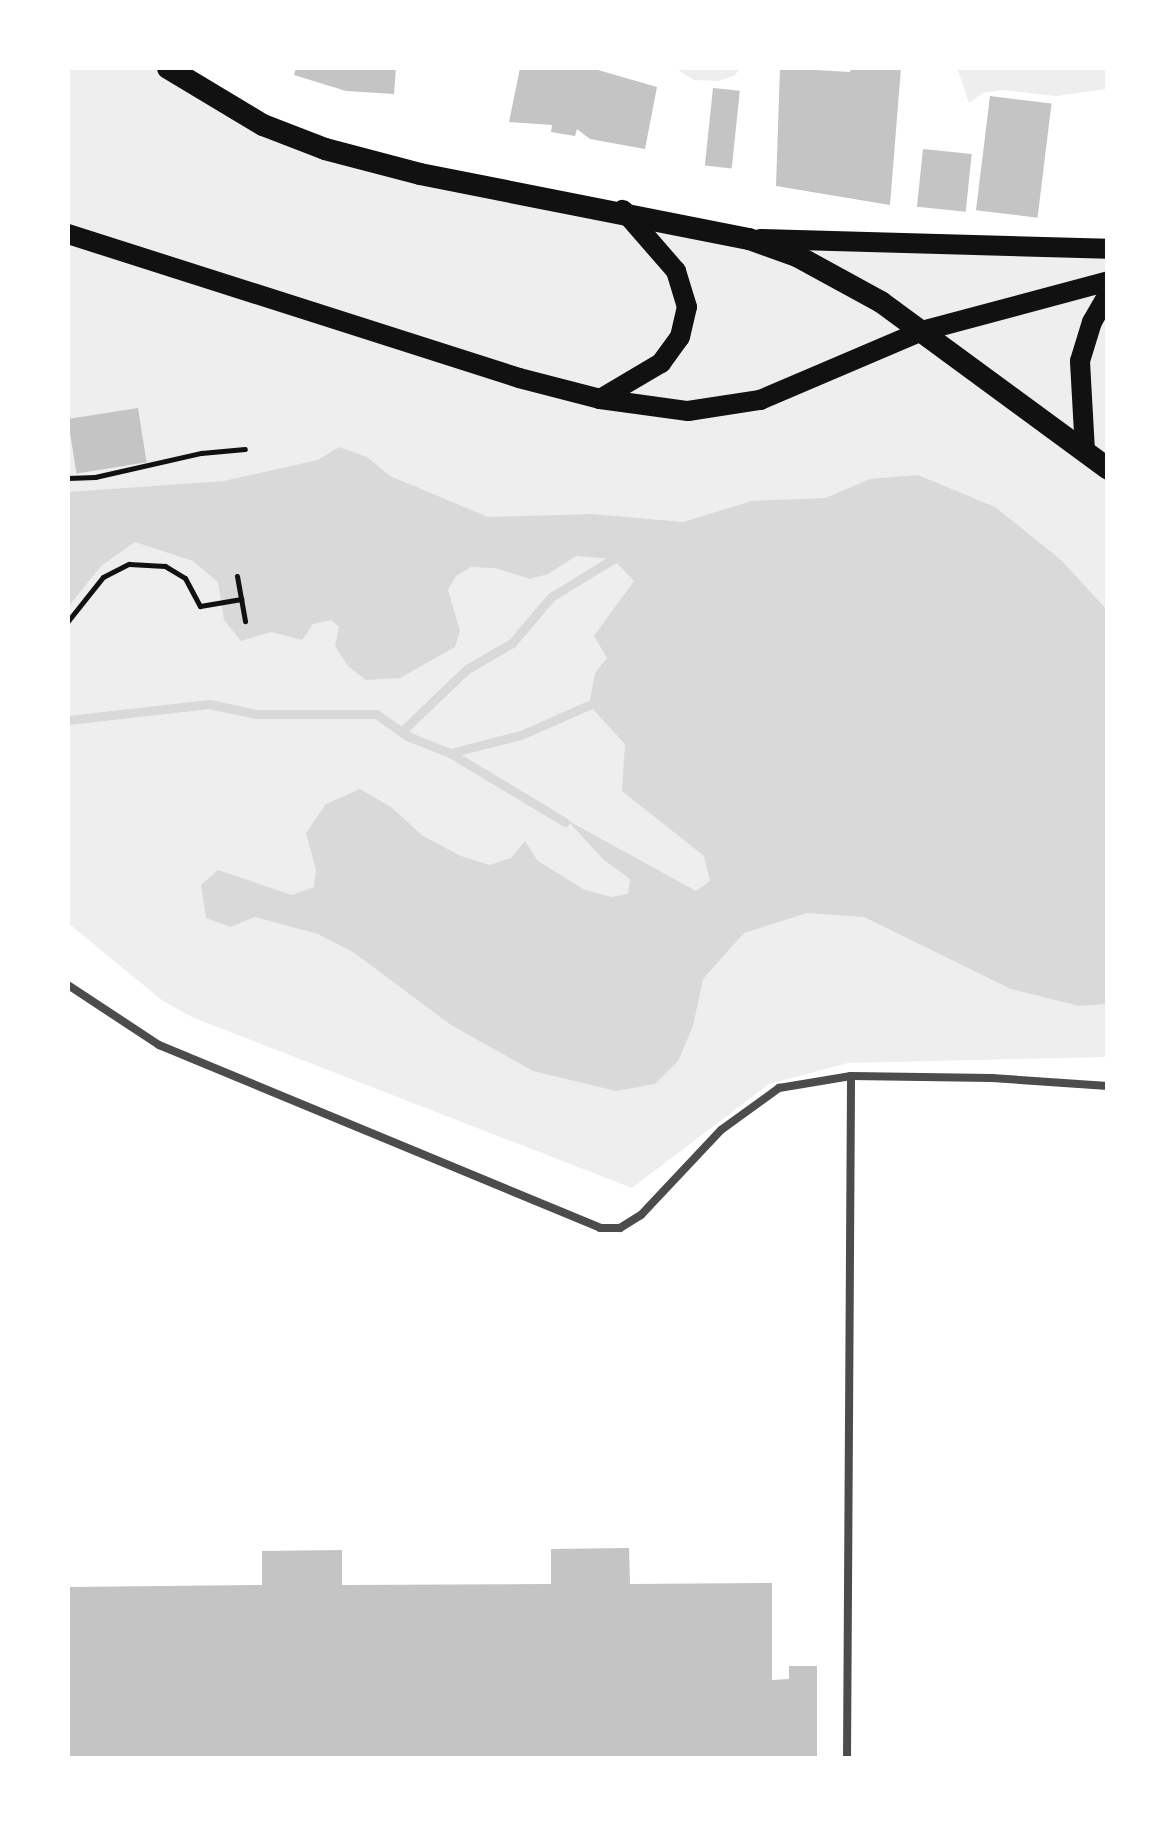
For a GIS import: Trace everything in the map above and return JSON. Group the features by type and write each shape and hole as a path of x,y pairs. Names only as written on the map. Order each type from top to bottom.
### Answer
{"main road":[{"path":"168,68 263,125 325,150 420,174 623,210 748,238 844,278 1108,469"},
{"path":"600,399 660,362 680,337 687,307 676,271 623,210"},
{"path":"68,234 519,378 600,399 657,408 719,408 760,400 922,332 1108,281"},
{"path":"748,238 1108,250"},
{"path":"1085,451 1080,361 1108,294"}],"lane":[{"path":"68,985 160,1045 600,1228 620,1228 641,1215 721,1130 779,1088 850,1076 992,1078 1108,1086"},
{"path":"847,1758 850,1076"}],"path":[{"path":"68,478 95,477 201,452 245,449"},
{"path":"68,620 103,577 129,564 165,566 185,578 200,606 241,599"},
{"path":"237,576 245,621"}],"shaded area":[{"path":"68,68 168,68 325,149 749,239 1107,249 1107,1057 848,1063 769,1084 632,1188 194,1018 163,1001 68,923"},
{"path":"675,68 741,68 734,76 718,81 694,80"},
{"path":"957,68 1107,68 1107,89 1056,96 1002,90 983,93 969,103"},
{"path":"339,447 367,457 390,476 488,517 592,514 683,522 752,501 826,498 870,479 918,475 995,507 1061,560 1107,610 1107,1004 1079,1006 1011,989 864,917 807,913 744,933 703,979 693,1026 678,1061 655,1084 616,1091 533,1071 451,1025 353,952 318,934 255,917 230,927 206,918 201,885 218,870 292,895 314,887 316,870 306,833 326,804 360,789 391,807 423,836 461,856 490,865 511,858 525,841 538,861 583,889 611,897 628,894 630,879 604,860 567,820 696,891 710,881 704,856 622,791 625,744 589,705 595,673 607,658 594,636 634,581 613,559 576,556 548,574 530,579 495,568 471,567 456,576 448,590 460,631 455,647 400,678 366,680 348,666 335,646 339,627 331,620 313,624 302,640 271,632 241,641 224,620 218,582 193,561 135,542 101,566 68,607 68,492 224,481 318,460"}],"building":[{"path":"296,68 396,68 394,94 346,91 294,75"},
{"path":"520,68 591,68 657,87 645,149 590,139 577,129 575,136 551,132 552,125 509,122"},
{"path":"780,68 850,72 851,68 901,68 890,205 776,186"},
{"path":"713,88 740,91 732,168 705,166"},
{"path":"990,96 1052,104 1038,218 976,210"},
{"path":"923,149 972,154 966,212 917,207"},
{"path":"138,408 147,462 76,473 68,419"},
{"path":"629,1548 630,1584 772,1583 772,1680 789,1679 789,1666 817,1666 817,1758 68,1758 68,1587 262,1585 262,1551 342,1550 342,1585 551,1584 551,1549"}],"waterway":[{"path":"401,732 467,669 512,643 551,597 613,559"},
{"path":"68,720 209,704 256,714 376,714 407,736 450,753 521,735 589,705"},
{"path":"450,753 565,822"}]}
